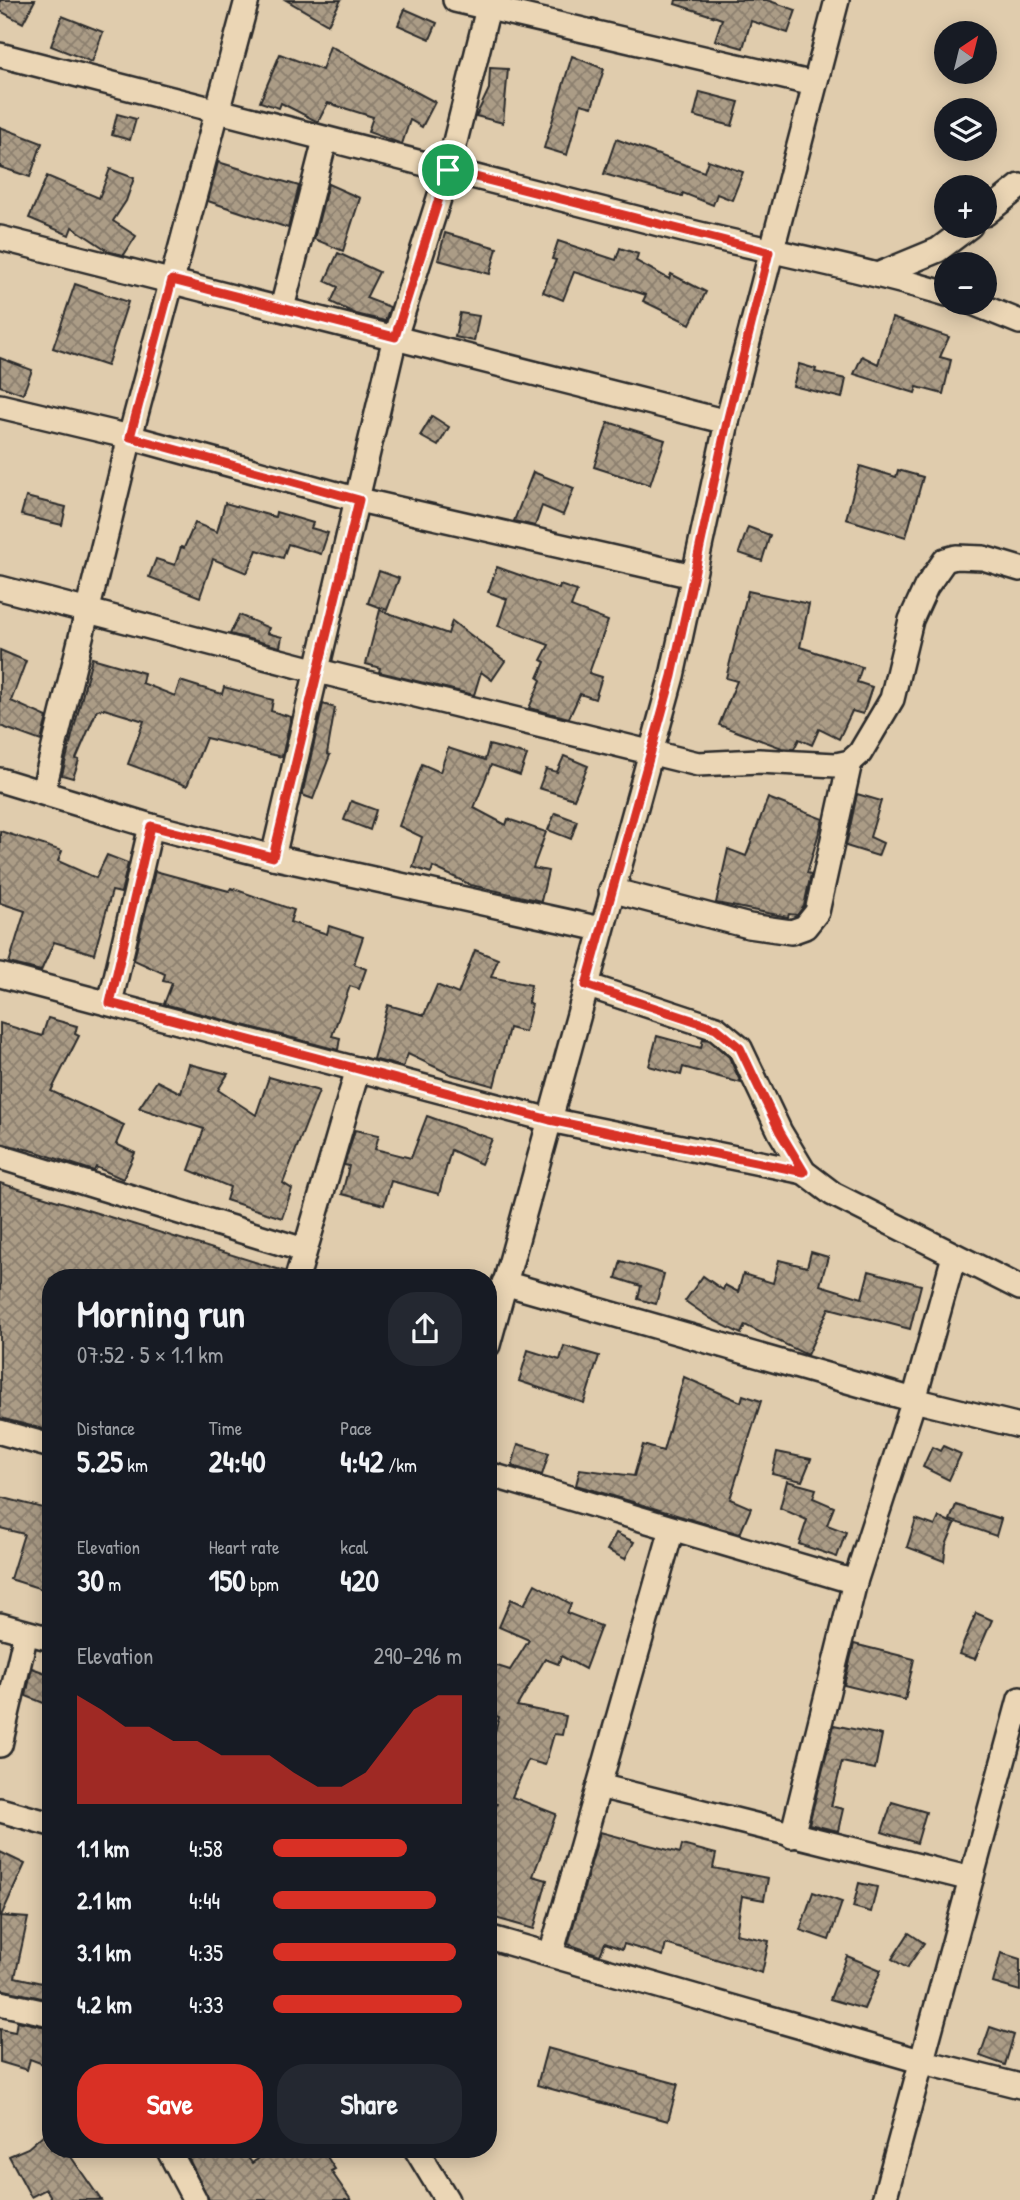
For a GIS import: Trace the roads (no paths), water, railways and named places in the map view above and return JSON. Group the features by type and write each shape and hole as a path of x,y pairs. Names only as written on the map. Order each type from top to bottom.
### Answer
{"street":[{"path":"43,792 85,610 247,0"},
{"path":"455,0 489,4 814,84"},
{"path":"497,1312 672,676 727,422 769,252 837,0"},
{"path":"273,857 359,500 395,337 448,170 489,4"},
{"path":"0,55 325,141 769,252 880,274 934,290"},
{"path":"282,308 325,141"},
{"path":"997,204 1020,186"},
{"path":"0,238 727,422"},
{"path":"880,274 939,250 954,238"},
{"path":"997,313 1020,322"},
{"path":"0,405 130,437 359,500 693,576"},
{"path":"0,588 318,671 698,764 760,761 836,765 850,762 860,753 891,699 911,621 926,587 946,560 956,557 983,558 1020,569"},
{"path":"611,890 748,926 791,932 805,927 817,912 850,762"},
{"path":"0,780 151,826 273,857 601,929"},
{"path":"110,1003 151,826"},
{"path":"0,975 550,1120 804,1172"},
{"path":"586,985 716,1028 740,1048 780,1132 804,1172 833,1194 1020,1288"},
{"path":"299,1269 358,1069"},
{"path":"0,1157 304,1250"},
{"path":"792,1836 855,1582 914,1400 954,1256"},
{"path":"505,1283 914,1400 1020,1426"},
{"path":"0,1432 42,1444"},
{"path":"497,1477 855,1582"},
{"path":"551,1954 672,1529"},
{"path":"0,1625 42,1637"},
{"path":"0,1745 26,1633"},
{"path":"884,2200 1020,1699"},
{"path":"599,1786 971,1879"},
{"path":"0,1810 42,1822"},
{"path":"497,1939 920,2061 1020,2086"},
{"path":"0,2003 42,2012"},
{"path":"173,2158 195,2200"},
{"path":"421,2158 447,2200"}]}
